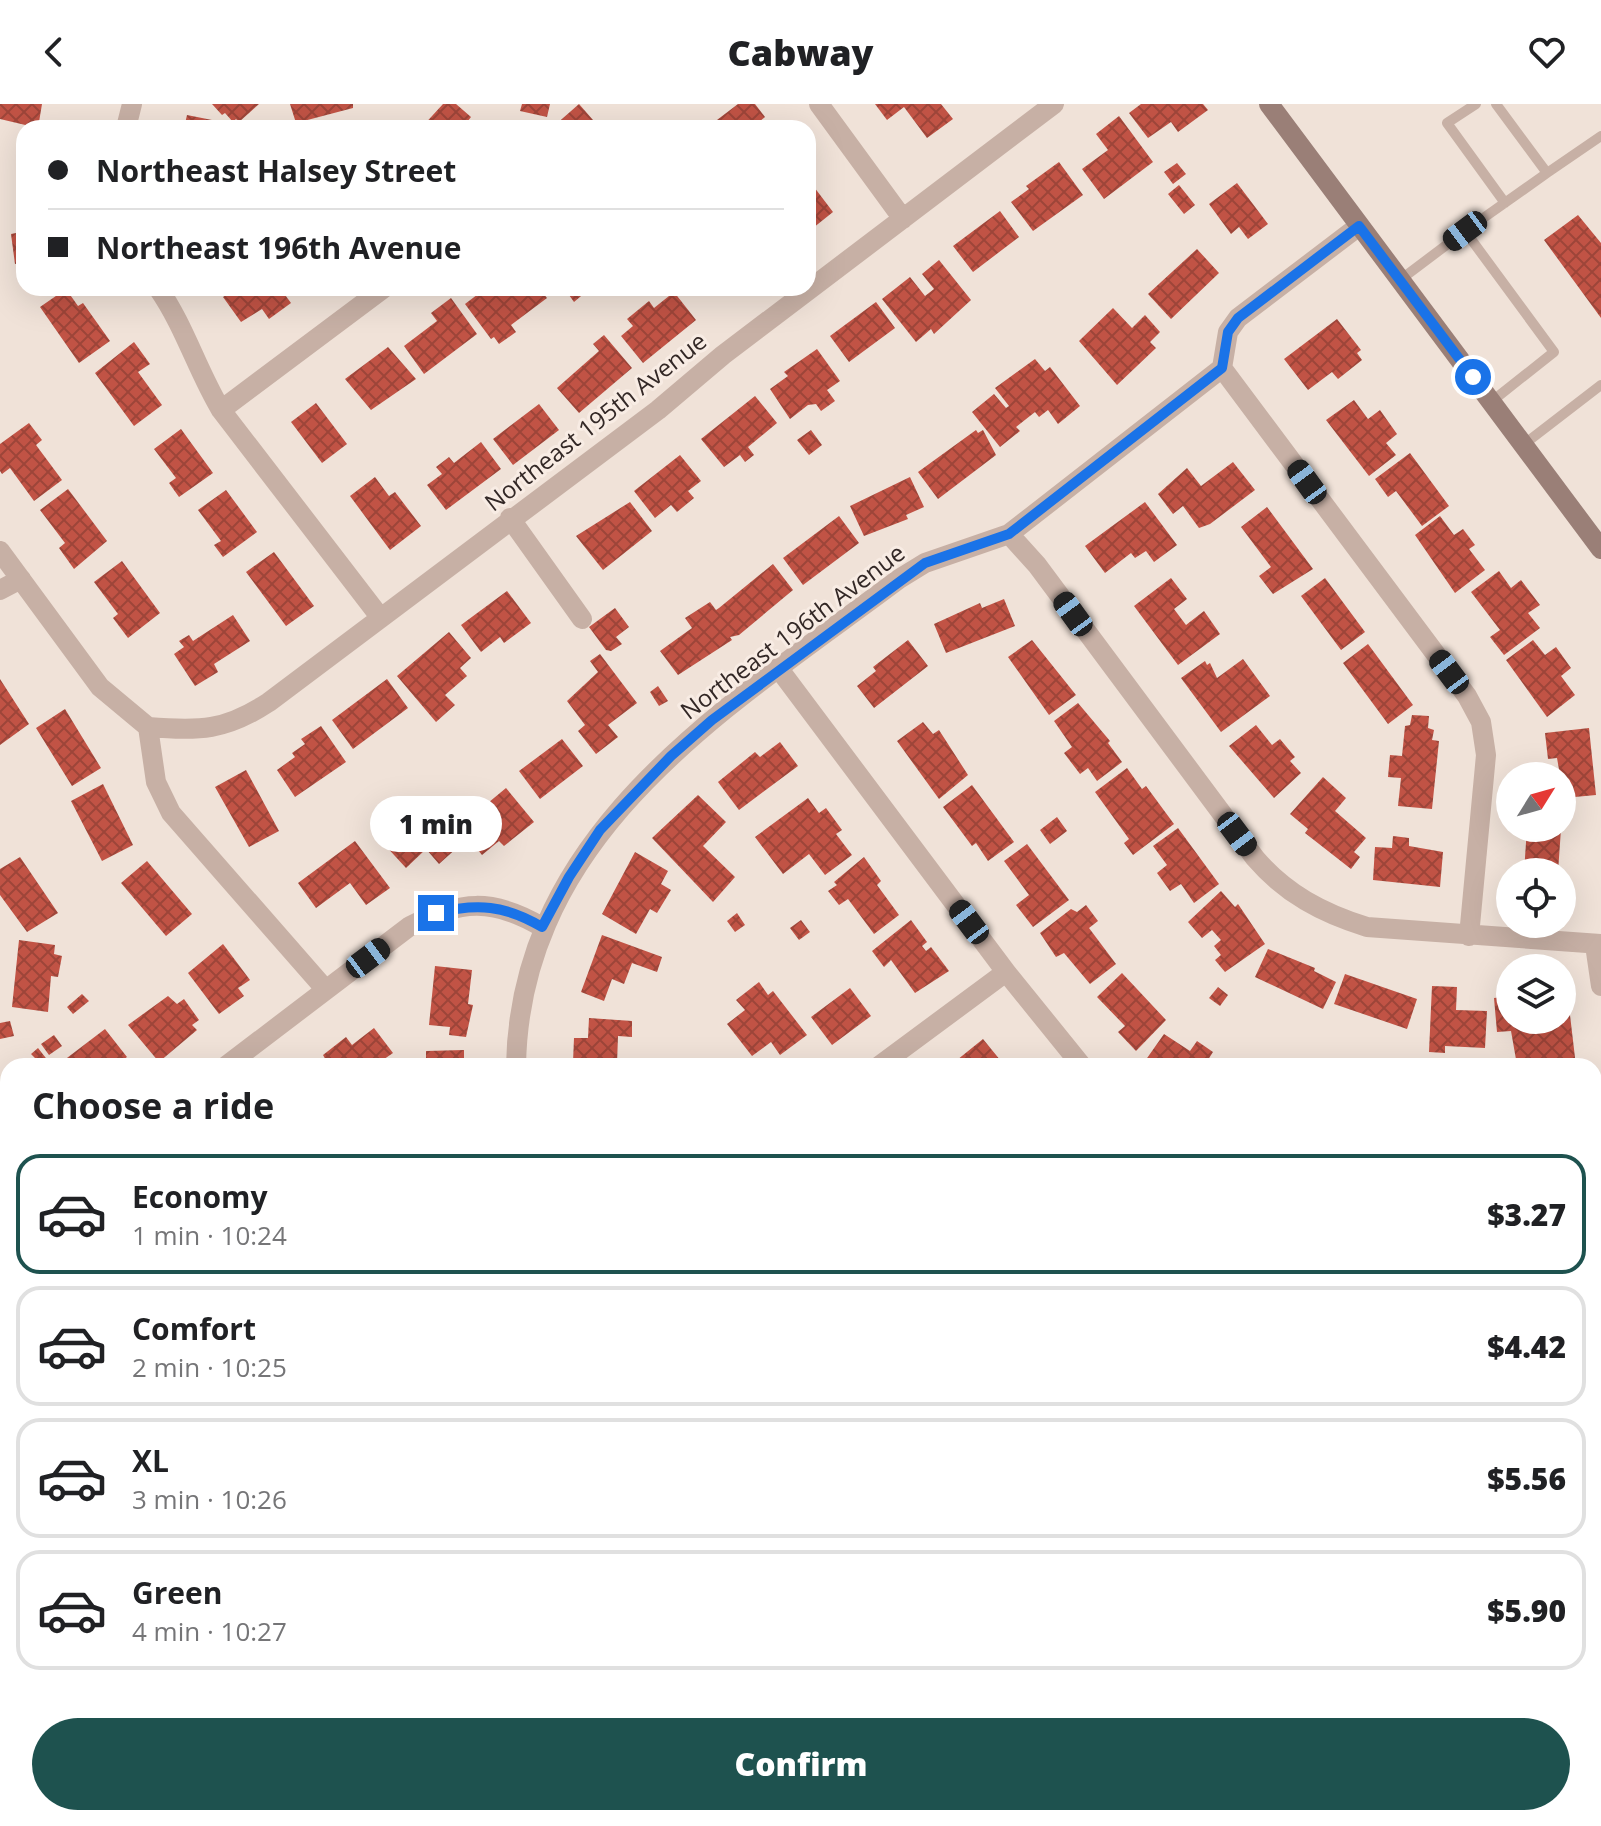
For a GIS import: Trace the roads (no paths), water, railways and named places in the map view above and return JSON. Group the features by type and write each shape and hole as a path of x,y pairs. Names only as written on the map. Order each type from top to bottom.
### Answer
{"street":[{"path":"819,104 903,219"},
{"name":"Northeast 195th Avenue","path":"816,285 1054,104"},
{"path":"1269,104 1601,549"},
{"path":"1359,226 1238,318 1228,332 1222,368 1467,696 1481,722 1486,755 1469,936"},
{"path":"163,296 221,410 380,617"},
{"path":"221,410 373,296"},
{"name":"Northeast 195th Avenue","path":"148,727 219,728 244,718 658,410 723,355 801,296"},
{"name":"Northeast 196th Avenue","path":"517,1058 525,983 542,927 569,877 600,830 671,756 779,669 925,563 1009,534 1222,368"},
{"path":"510,518 582,619"},
{"path":"1009,534 1037,565 1271,877 1308,904 1367,927 1598,944 1601,986"},
{"path":"0,551 100,687 148,727 156,782 171,813 326,990"},
{"path":"0,590 21,579"},
{"path":"779,669 1006,972 1076,1058"},
{"path":"237,1058 410,926 436,913 467,905 495,906 518,913 542,927"},
{"path":"890,1058 1006,972"}],"lane":[{"path":"1476,104 1447,123 1505,203"},
{"path":"1496,104 1547,173"},
{"path":"1400,280 1601,136"},
{"path":"1465,231 1554,352 1491,402"},
{"path":"1523,445 1601,385"}]}
